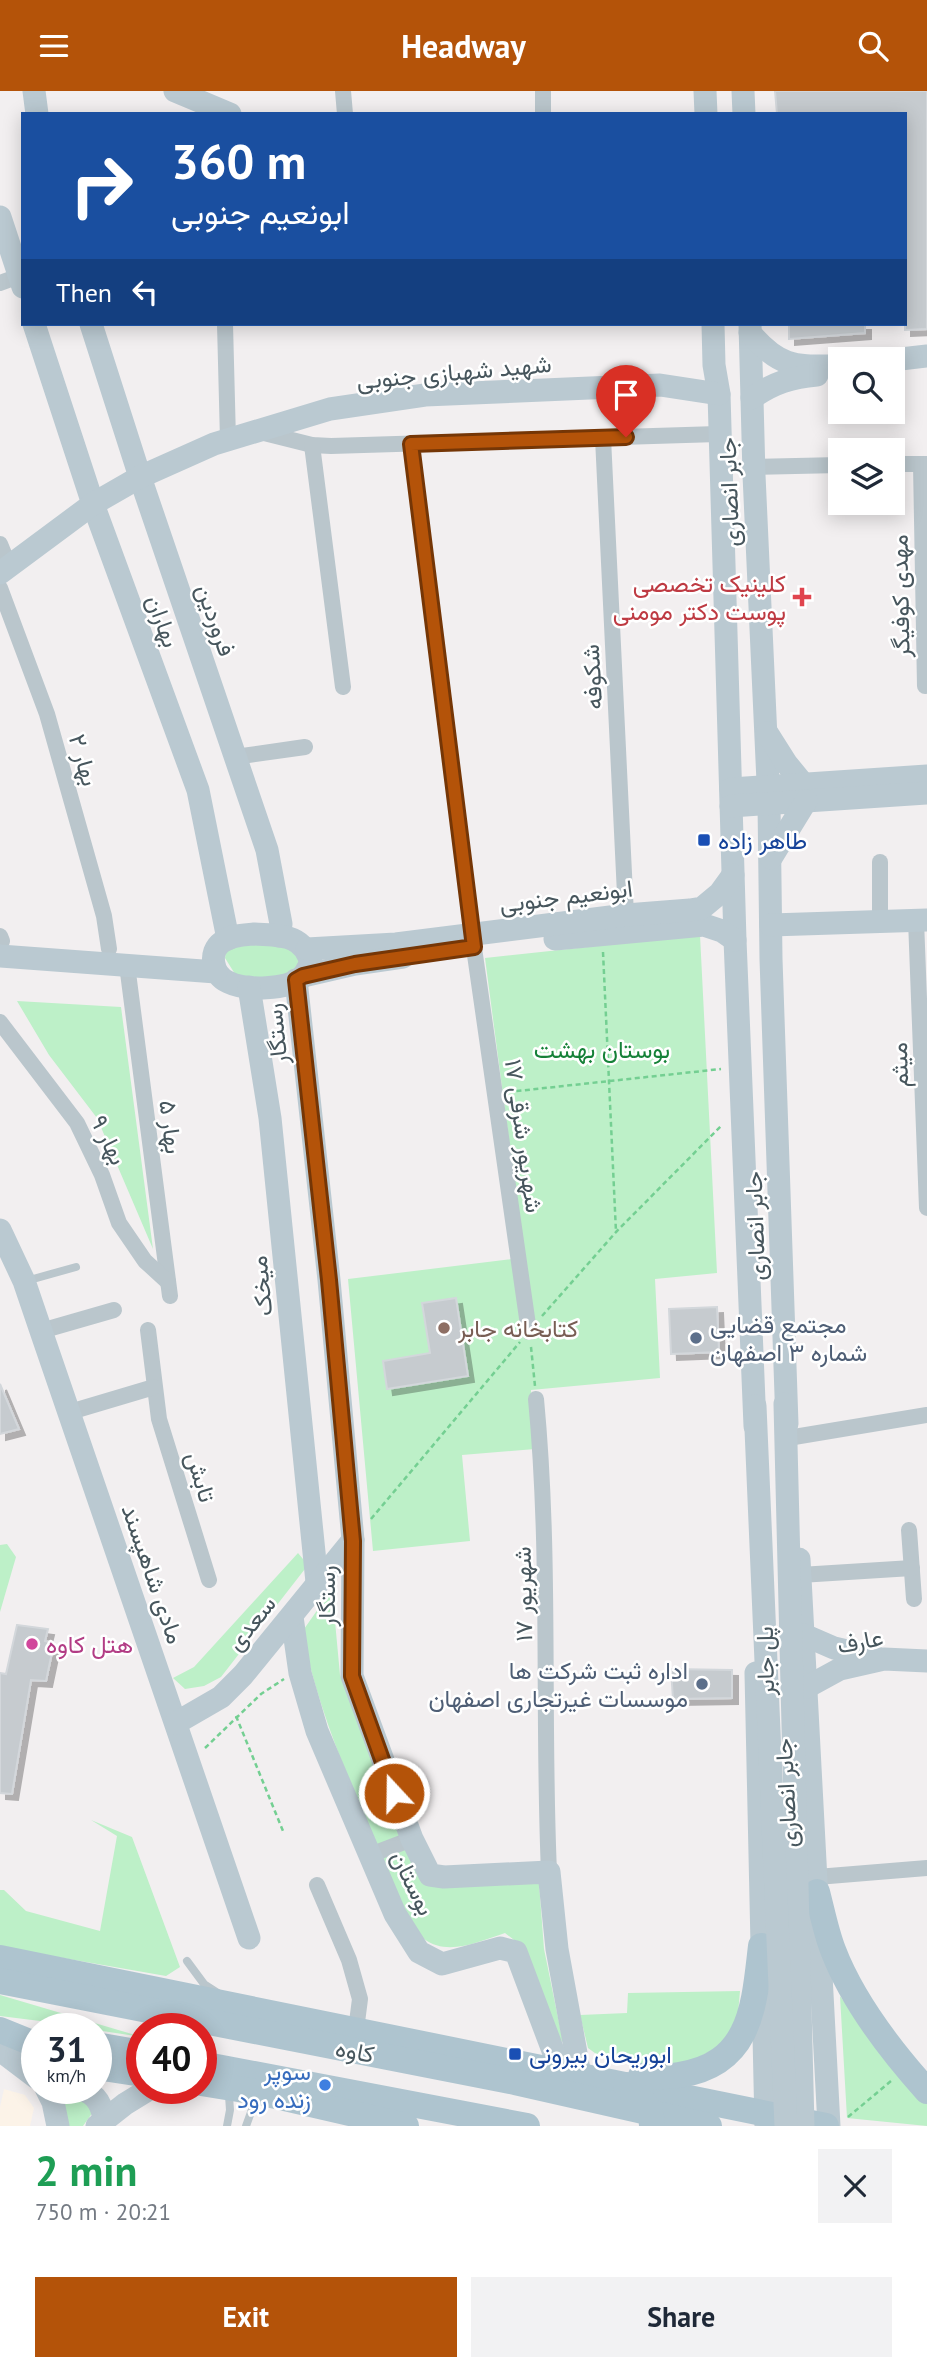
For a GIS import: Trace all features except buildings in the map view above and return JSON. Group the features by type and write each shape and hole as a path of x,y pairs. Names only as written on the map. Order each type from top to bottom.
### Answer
{"main road":[{"path":"34,91 37,112"},
{"path":"705,91 706,112"},
{"path":"743,91 744,112"},
{"path":"190,98 225,112"},
{"path":"0,217 14,282"},
{"name":"بهاران","path":"35,326 93,504 198,790 219,956"},
{"name":"فروردین","path":"92,326 267,850 281,924 279,936"},
{"name":"جابر انصاری","path":"713,326 719,394 735,940 755,1406 761,1946 772,2122"},
{"path":"750,328 765,350 794,366 828,366"},
{"name":"جابر انصاری","path":"750,328 768,795 785,1404 800,1574 817,1884 834,2123"},
{"path":"905,359 927,356"},
{"path":"905,365 927,362"},
{"name":"شهید شهبازی جنوبی","path":"660,385 715,365"},
{"path":"752,398 771,385 794,377 828,373"},
{"name":"شهید شهبازی جنوبی","path":"3,576 93,504 140,477 228,440 330,409 425,395 660,385 719,394"},
{"path":"765,731 805,793"},
{"path":"805,793 927,776"},
{"path":"731,797 805,793 927,793"},
{"path":"769,861 805,793"},
{"name":"ابونعیم جنوبی","path":"300,978 355,964 473,941 626,915 702,908 720,893 733,875"},
{"path":"771,925 922,920"},
{"name":"ابونعیم جنوبی","path":"307,949 704,925 722,931 735,940"},
{"path":"0,943 127,965 219,956 237,935 254,934 291,937 307,949 311,963 300,978 261,989 227,982 219,956"},
{"path":"0,943 219,956"},
{"name":"رستگار","path":"300,978 353,1541 352,1676 412,1839 430,1875 444,1877 549,1872"},
{"name":"میخک","path":"249,987 270,1118 317,1582"},
{"name":"مادی شاهپسند","path":"0,1230 23,1281 70,1412 249,1938"},
{"name":"پل جابر","path":"785,1404 803,2126"},
{"name":"پل جابر","path":"755,1406 772,2122"},
{"name":"سعدی","path":"176,1723 220,1697 243,1675 353,1541"},
{"name":"بوستان","path":"292,1616 300,1673 317,1731 395,1914 419,1952 442,1964 500,1948 516,1952 578,2075"},
{"path":"804,1635 834,1648 884,1659"},
{"name":"عارف","path":"807,1687 840,1669 884,1659 927,1661"},
{"path":"549,1872 557,1949 578,2075"},
{"path":"817,1884 832,1948 848,1983 900,2058 927,2091"},
{"path":"578,2075 679,2075 709,2067 731,2050 747,2028 754,2003 761,1946"},
{"path":"0,1958 626,2085 772,2122 834,2123"},
{"name":"کاوه","path":"0,1981 515,2082 709,2126"},
{"path":"0,2028 21,2031"},
{"path":"0,2028 21,2038"},
{"path":"0,2050 21,2066"},
{"name":"کاوه","path":"217,2067 527,2126"},
{"path":"626,2085 646,2102 652,2126"},
{"path":"217,2086 406,2126"},
{"path":"52,2104 58,2126"},
{"path":"100,2104 100,2123"},
{"path":"100,2123 128,2104"}],"street":[{"path":"343,91 345,112"},
{"path":"543,91 544,112"},
{"path":"225,326 228,440"},
{"path":"257,431 313,445 719,434"},
{"name":"شکوفه","path":"603,437 626,915"},
{"name":"۱۷ شهریور شرقی","path":"411,444 473,941 529,1332"},
{"path":"313,445 344,687"},
{"path":"905,464 924,464"},
{"name":"مهدی کوفیگر","path":"924,464 925,686"},
{"path":"754,467 828,465"},
{"name":"بهار ۲","path":"0,544 3,576 47,714 104,916 109,949"},
{"path":"235,757 305,747"},
{"path":"880,862 880,922"},
{"name":"میثم","path":"922,920 927,1208"},
{"name":"بهار ۵","path":"127,965 169,1289"},
{"name":"بهار ۹","path":"0,1022 77,1123 102,1175 120,1223 145,1261 169,1289"},
{"path":"41,1331 114,1310"},
{"name":"تابش","path":"148,1330 159,1419 208,1580"},
{"path":"70,1412 154,1387"},
{"name":"۱۷ شهریور","path":"536,1399 542,1461 547,1605 549,1872"},
{"path":"788,1439 927,1416"},
{"path":"909,1529 914,1599"},
{"path":"800,1574 912,1568"},
{"path":"370,1855 412,1839"},
{"path":"817,1884 927,1868"},
{"path":"317,1885 349,1960 360,1999 356,2030"}],"lane":[{"path":"23,1281 76,1267"},
{"path":"187,1961 204,1984 246,2007"},
{"path":"217,2089 229,2096 227,2126"},
{"path":"246,2126 255,2101 263,2094"}],"path":[{"path":"603,944 616,1232"},
{"path":"503,1093 707,1071"},
{"path":"529,1332 536,1399"},
{"path":"190,1763 236,1716 278,1681 300,1673"},
{"path":"236,1716 283,1831"},
{"path":"834,2123 898,2075"}],"shaded area":[{"path":"4,2089 21,2094 21,2104 31,2104 34,2108 30,2126 0,2126"}],"green space":[{"name":"بوستان بهشت","path":"700,935 717,1273 655,1279 660,1378 531,1390 535,1449 462,1455 470,1541 373,1551 348,1279 513,1259 534,1330 485,958"},
{"path":"233,942 294,946 301,965 296,973 254,979 235,974 225,958 226,949"},
{"path":"17,1001 121,1007 153,1249 97,1118 49,1055"},
{"path":"7,1544 16,1557 0,1612 0,1545"},
{"path":"298,1553 308,1565 221,1677 204,1686 185,1689 173,1678 194,1667"},
{"path":"332,1589 340,1675 403,1846 423,1880 539,1883 544,1949 563,2042 553,2035 523,1947 505,1933 464,1946 443,1947 424,1939 407,1918 339,1755 309,1663 302,1632"},
{"path":"91,1820 132,1837 180,1967 166,1976 0,1947 0,1890 4,1890 26,1911 100,1931 117,1836"},
{"path":"740,1991 737,2025 725,2043 683,2066 639,2065 599,2056 588,2048 580,2015 627,2013 628,1993"},
{"path":"0,1995 61,2013 21,2013 21,2019 0,2016"},
{"path":"840,1996 898,2075 927,2104 927,2126 847,2118"},
{"path":"112,2028 126,2032 126,2035 112,2032"},
{"path":"89,2104 93,2112 83,2126 68,2126 62,2105"}],"place":[{"name":"کلینیک تخصصی پوست دکتر مومنی","path":"802,597"},
{"name":"طاهر زاده","path":"704,840"},
{"name":"کتابخانه جابر","path":"444,1328"},
{"name":"مجتمع قضایی شماره ۳ اصفهان","path":"696,1338"},
{"name":"هتل کاوه","path":"32,1644"},
{"name":"اداره ثبت شرکت ها موسسات غیرتجاری اصفهان","path":"702,1684"},
{"name":"ابوریحان بیرونی","path":"515,2054"},
{"name":"سوپر زنده رود","path":"325,2085"}],"route":[{"path":"394,1793 352,1676 353,1541 329,1280 296,980 355,964 474,947 411,444 626,437"}]}
